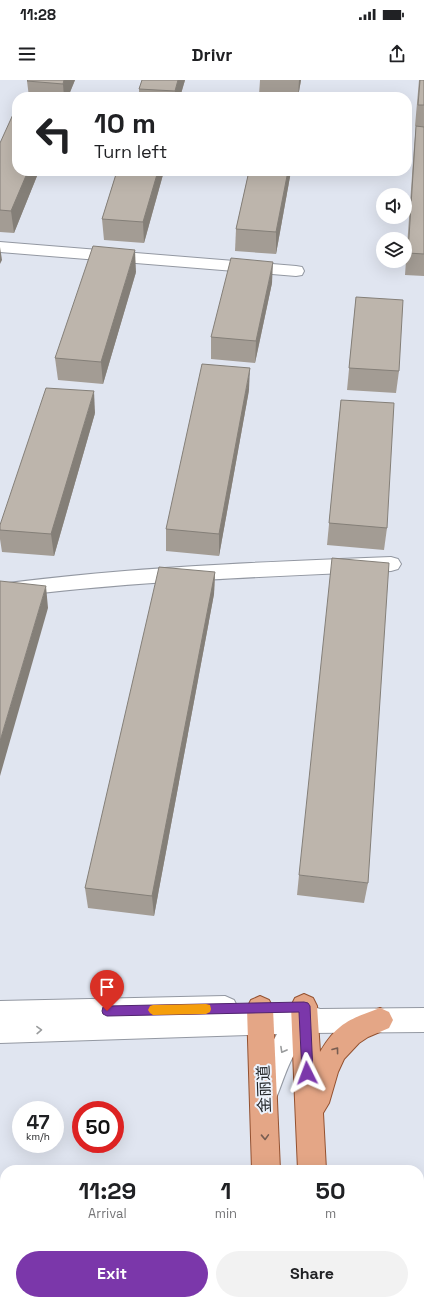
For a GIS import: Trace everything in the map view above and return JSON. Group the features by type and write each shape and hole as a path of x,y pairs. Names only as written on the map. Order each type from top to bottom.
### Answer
{"main road":[{"path":"310,1126 322,1077 332,1055 344,1039 378,1013"},
{"name":"金丽道","path":"261,1015 266,1165"},
{"path":"304,1018 312,1165"}],"street":[{"path":"0,247 296,271"},
{"path":"0,591 50,584 157,574 392,564"},
{"path":"378,1013 424,1005"},
{"path":"0,1013 261,1015 304,1018 327,1013 378,1013 424,1020"},
{"path":"0,1031 261,1015"},
{"path":"264,1104 266,1086 274,1067 289,1038 304,1018"}],"building":[{"path":"64,80 63,84 27,81"},
{"path":"142,80 178,80 175,91 139,89"},
{"path":"420,80 424,80 424,105 418,105"},
{"path":"12,117 12,176 26,176 11,211 0,210 0,143"},
{"path":"416,126 424,127 424,254 412,253 412,232 409,232 410,224 412,224 412,190"},
{"path":"115,176 157,176 143,222 102,219"},
{"path":"248,176 287,176 276,232 236,229"},
{"path":"93,246 135,250 101,362 55,358"},
{"path":"231,258 273,262 256,341 211,337"},
{"path":"356,297 403,300 399,371 349,368"},
{"path":"202,364 250,368 219,534 166,529"},
{"path":"46,388 94,391 51,534 0,530 0,525"},
{"path":"341,400 394,403 387,528 329,523"},
{"path":"332,558 389,563 368,883 299,875"},
{"path":"159,567 215,572 152,896 85,888"},
{"path":"0,581 46,586 0,741"}],"slow traffic":[{"path":"153,1010 206,1009"}],"route":[{"path":"107,1011 304,1006 307,1073"}]}
